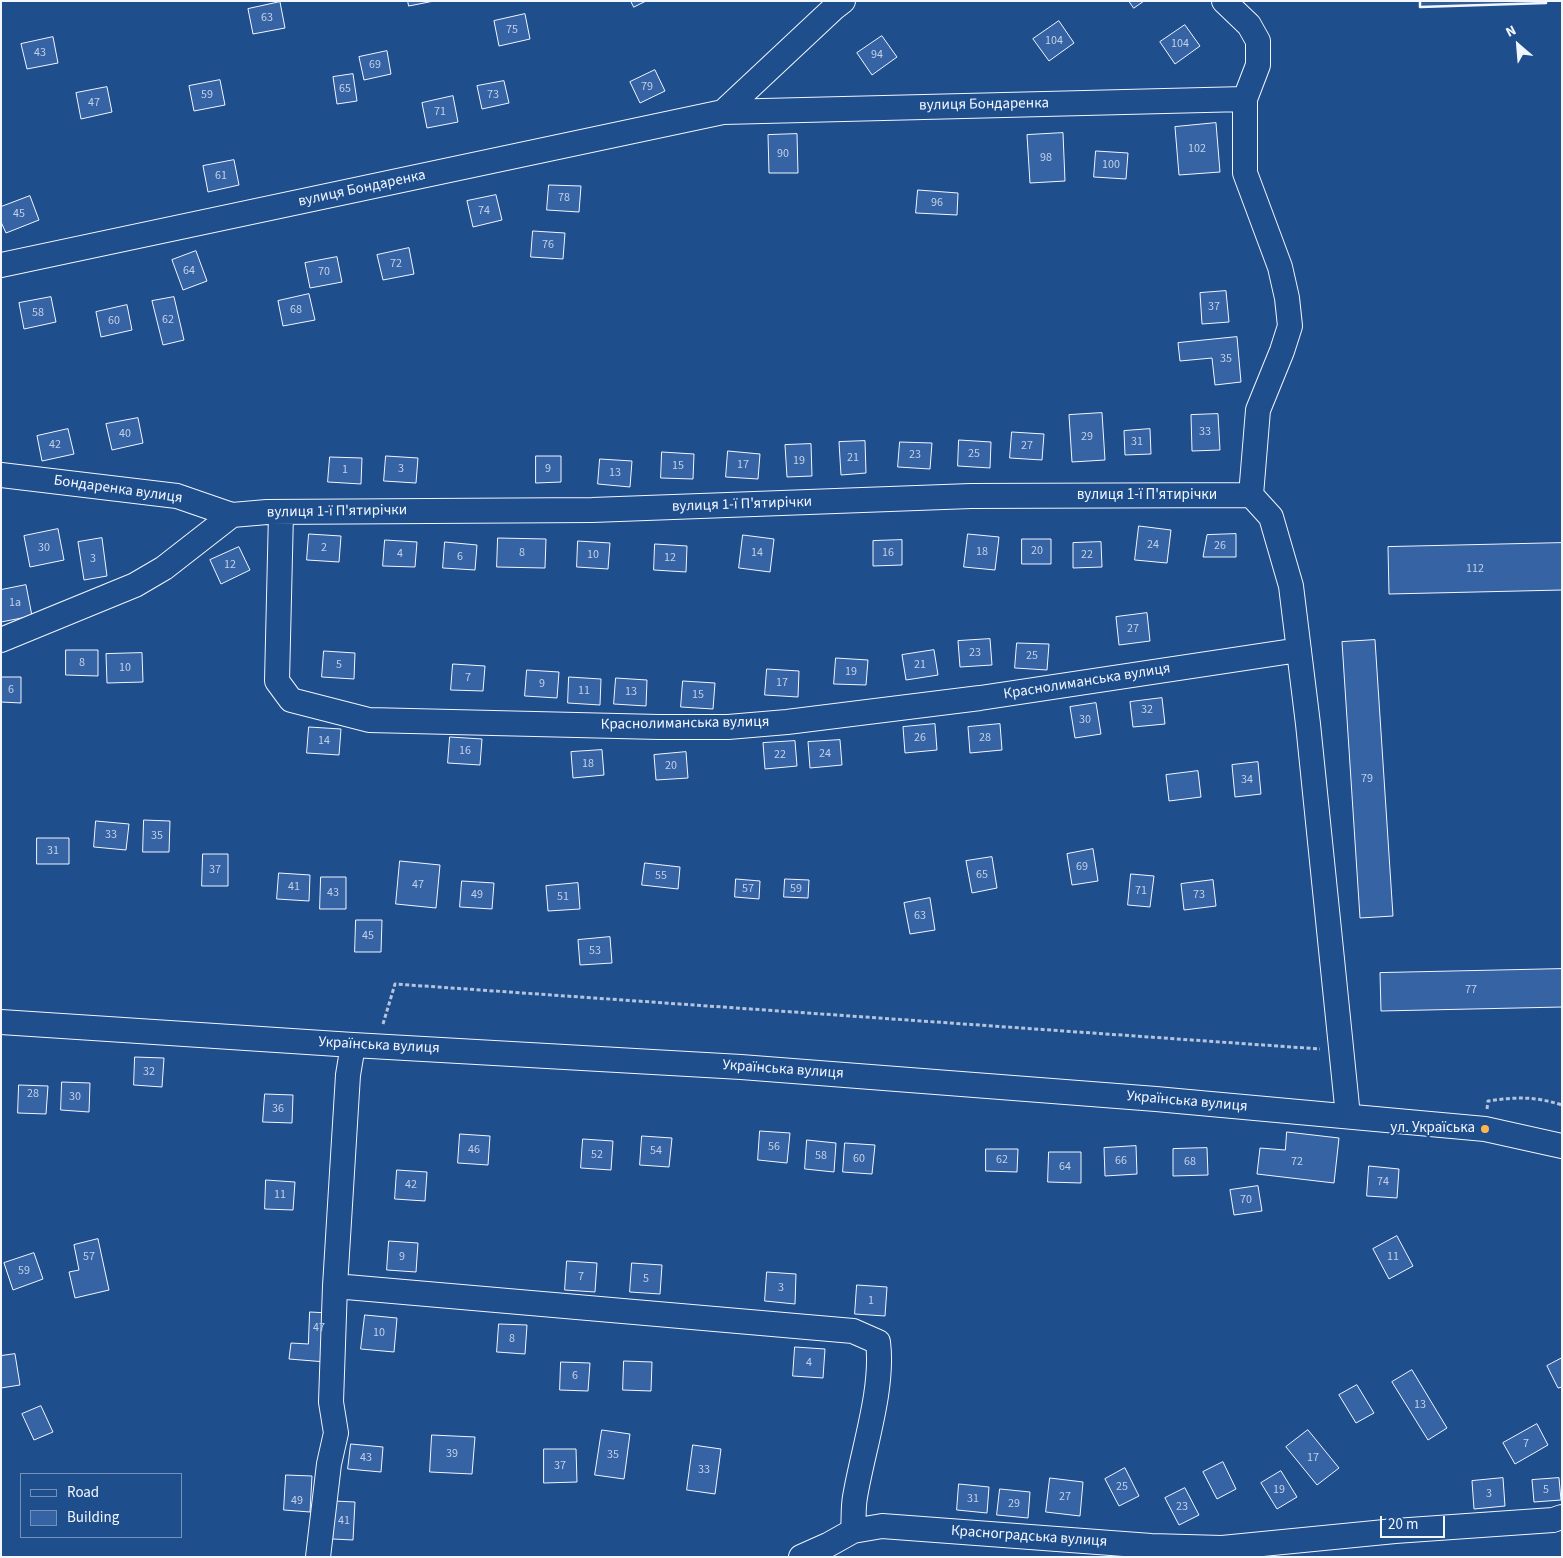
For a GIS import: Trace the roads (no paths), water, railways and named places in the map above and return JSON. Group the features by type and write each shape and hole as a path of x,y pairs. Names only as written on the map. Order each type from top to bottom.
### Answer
{"street":[{"path":"1224,1 1249,25 1258,41 1258,65 1245,99 1245,173 1280,267 1287,298 1290,326 1258,410 1252,495 1271,517 1291,586 1348,1116"},
{"path":"723,112 835,3"},
{"name":"вулиця Бондаренка","path":"1,265 723,112 1245,99"},
{"name":"Бондаренка вулиця","path":"1,475 177,496 232,515"},
{"name":"вулиця 1-ї П'ятирічки","path":"232,515 281,512 592,510 971,496 1252,495"},
{"name":"Краснолиманська вулиця","path":"281,512 277,681 291,700 369,720 650,727 728,727 787,722 980,698 1299,650"},
{"path":"1,640 135,584 164,568 232,515"},
{"name":"Українська вулиця","path":"1,1022 353,1045 741,1067 1348,1116 1486,1129 1562,1146"},
{"path":"318,1557 329,1464 336,1432 331,1402 334,1286 348,1075 353,1045"},
{"path":"334,1286 853,1331 878,1342 880,1357 878,1380 854,1498 853,1531"},
{"name":"Красноградська вулиця","path":"801,1557 853,1531 882,1526 1151,1546 1222,1548 1395,1531 1553,1520 1562,1517"}],"place":[{"name":"ул. Україська","path":"1485,1129"}]}
